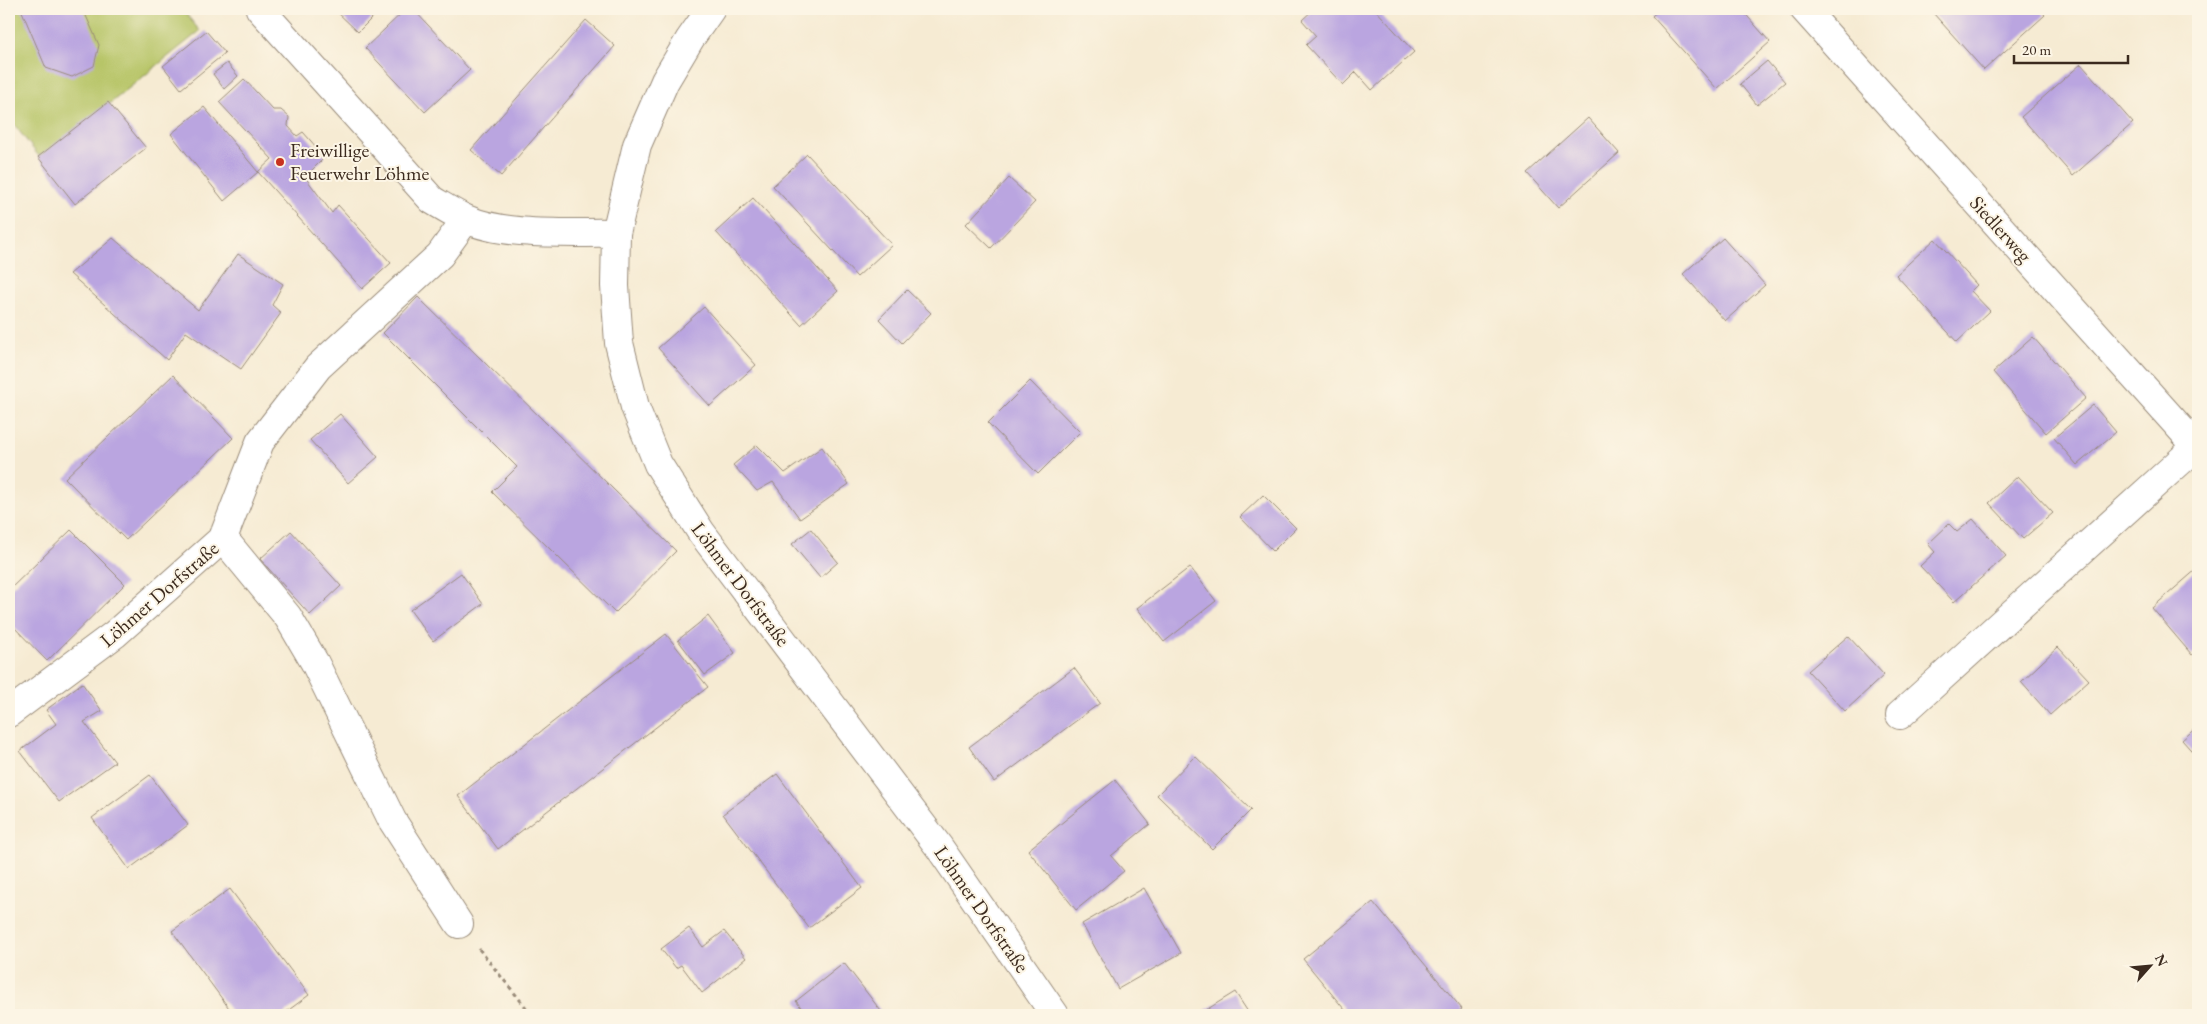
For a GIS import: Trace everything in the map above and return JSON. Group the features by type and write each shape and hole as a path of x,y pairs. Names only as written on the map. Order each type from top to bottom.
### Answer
{"street":[{"path":"260,9 432,200 466,219 487,226 528,231 616,233"},
{"name":"Löhmer Dorfstraße","path":"711,9 690,39 665,81 641,137 616,233 614,286 619,343 634,408 658,464 701,532 939,847 1055,1015"},
{"name":"Siedlerweg","path":"1804,9 2197,447"},
{"name":"Löhmer Dorfstraße","path":"9,713 115,634 224,538 260,442 266,434 318,367 440,255 466,219"},
{"path":"1900,715 2197,447"},
{"path":"224,538 288,617 315,663 392,820 459,924"}],"path":[{"path":"459,924 532,1015"}],"green space":[{"path":"9,9 182,9 200,31 41,159 9,118"}],"building":[{"path":"21,9 83,9 99,45 94,66 72,77 46,68"},
{"path":"334,9 381,9 358,32"},
{"path":"406,9 413,9 470,70 425,112 365,48"},
{"path":"1314,9 1375,9 1414,52 1372,90 1356,72 1343,85 1306,45 1316,36 1302,20"},
{"path":"1660,9 1741,9 1770,42 1717,89 1652,16"},
{"path":"1937,9 2039,9 2045,15 1984,70 1933,13"},
{"path":"586,20 615,46 501,176 471,150"},
{"path":"206,31 225,53 181,89 163,66"},
{"path":"1767,61 1785,82 1757,105 1740,84"},
{"path":"227,63 238,76 224,89 213,74"},
{"path":"2081,64 2133,123 2073,176 2021,117"},
{"path":"244,79 273,110 281,110 289,117 288,126 297,136 303,132 325,157 305,177 332,213 338,205 391,263 362,289 258,172 272,159 219,102"},
{"path":"108,102 146,148 75,204 38,157"},
{"path":"204,107 258,172 224,201 171,134"},
{"path":"1588,118 1619,153 1558,208 1527,173"},
{"path":"807,154 892,245 857,277 773,186"},
{"path":"1009,178 1035,202 991,248 966,224"},
{"path":"753,198 838,291 801,325 716,232"},
{"path":"113,238 198,310 238,254 283,284 272,305 281,313 241,369 186,332 167,360 70,274"},
{"path":"1723,238 1765,285 1725,321 1683,274"},
{"path":"1935,239 1977,285 1971,291 1990,311 1957,342 1896,275"},
{"path":"907,290 931,313 902,343 879,319"},
{"path":"418,297 676,551 615,613 492,492 517,467 383,333"},
{"path":"704,307 756,365 710,406 658,348"},
{"path":"2033,337 2086,398 2046,433 1993,372"},
{"path":"173,375 233,438 126,540 65,478"},
{"path":"1030,381 1080,432 1038,474 988,423"},
{"path":"2093,405 2116,432 2077,465 2054,438"},
{"path":"340,414 378,457 348,483 310,440"},
{"path":"757,445 785,473 822,447 849,484 800,519 773,482 757,491 733,465"},
{"path":"2018,476 2053,513 2023,539 1989,503"},
{"path":"1263,495 1296,528 1273,551 1240,517"},
{"path":"1973,519 2006,556 1954,602 1920,566 1935,552 1928,544 1949,524 1957,532"},
{"path":"811,529 838,562 820,578 792,544"},
{"path":"71,530 125,584 47,661 9,622 9,590"},
{"path":"291,531 341,586 310,615 260,559"},
{"path":"1190,567 1216,601 1164,642 1137,608"},
{"path":"2198,568 2198,650 2192,655 2152,608"},
{"path":"461,573 483,604 433,641 410,610"},
{"path":"708,616 735,653 705,675 678,640"},
{"path":"666,634 708,687 498,849 458,796"},
{"path":"1848,636 1884,675 1845,711 1808,671"},
{"path":"2058,647 2089,680 2050,715 2021,682"},
{"path":"1074,668 1100,703 994,782 969,747"},
{"path":"82,683 102,711 84,722 115,762 59,802 20,751 56,724 46,710"},
{"path":"2198,726 2198,758 2182,740"},
{"path":"1195,756 1251,810 1212,849 1157,795"},
{"path":"777,774 862,888 809,928 723,814"},
{"path":"150,775 188,825 129,869 92,818"},
{"path":"1115,780 1150,824 1111,856 1124,871 1076,910 1028,850"},
{"path":"1144,888 1181,953 1118,989 1082,924"},
{"path":"230,889 309,995 282,1015 234,1015 172,931"},
{"path":"1373,902 1462,1009 1454,1015 1349,1015 1303,959"},
{"path":"689,928 703,947 724,931 746,958 702,993 681,965 676,968 661,949"},
{"path":"844,963 884,1015 807,1015 796,1001"},
{"path":"1235,992 1250,1015 1198,1015"}],"place":[{"name":"Freiwillige Feuerwehr Löhme","path":"280,162"}]}
